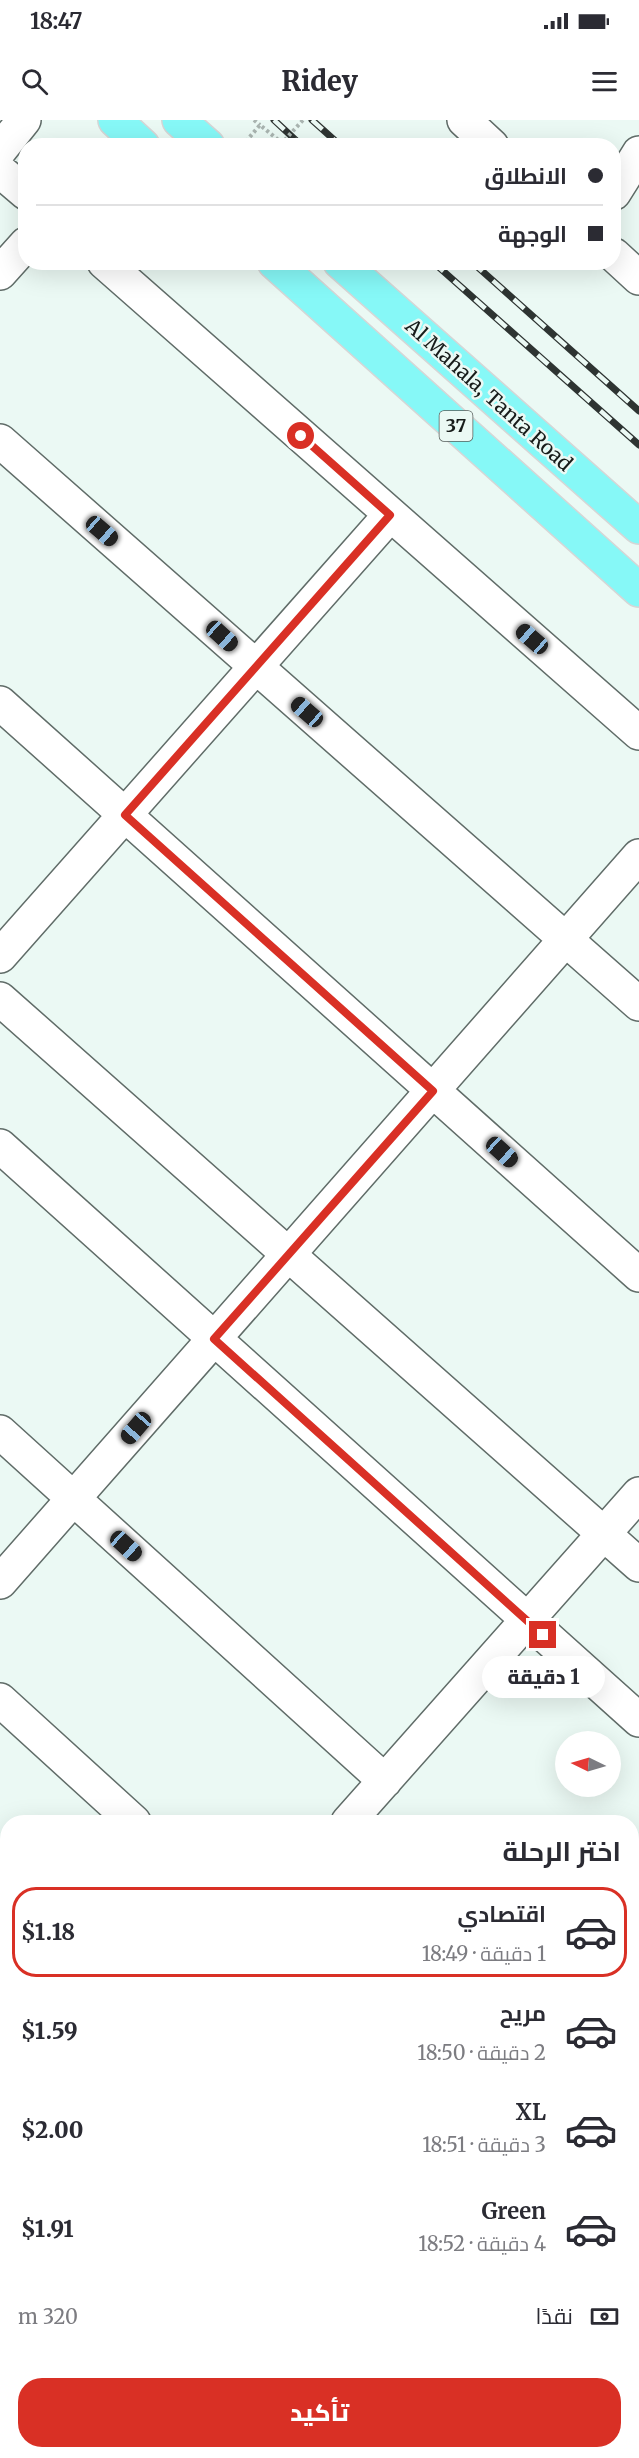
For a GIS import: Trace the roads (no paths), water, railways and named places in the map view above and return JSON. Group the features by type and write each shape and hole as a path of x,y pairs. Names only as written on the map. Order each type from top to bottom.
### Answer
{"main road":[{"path":"115,120 134,138"},
{"path":"179,120 199,138"},
{"name":"37","path":"283,270 639,590"},
{"name":"Al Mahala, Tanta Road","path":"349,270 639,527"}],"street":[{"path":"0,150 24,120"},
{"path":"464,120 483,138"},
{"path":"621,182 639,153"},
{"path":"0,171 18,186"},
{"path":"0,273 18,253"},
{"path":"621,261 639,278"},
{"path":"114,270 639,733"},
{"path":"0,441 639,1004"},
{"path":"0,956 390,515"},
{"path":"0,703 639,1275"},
{"path":"0,1582 639,856"},
{"path":"0,999 639,1565"},
{"path":"0,1146 639,1720"},
{"path":"0,1432 385,1781"},
{"path":"354,1815 639,1494"},
{"path":"0,1700 127,1815"}],"railway":[{"path":"274,120 293,138"},
{"path":"312,120 332,138"},
{"path":"442,270 639,445"},
{"path":"481,270 639,411"}]}
